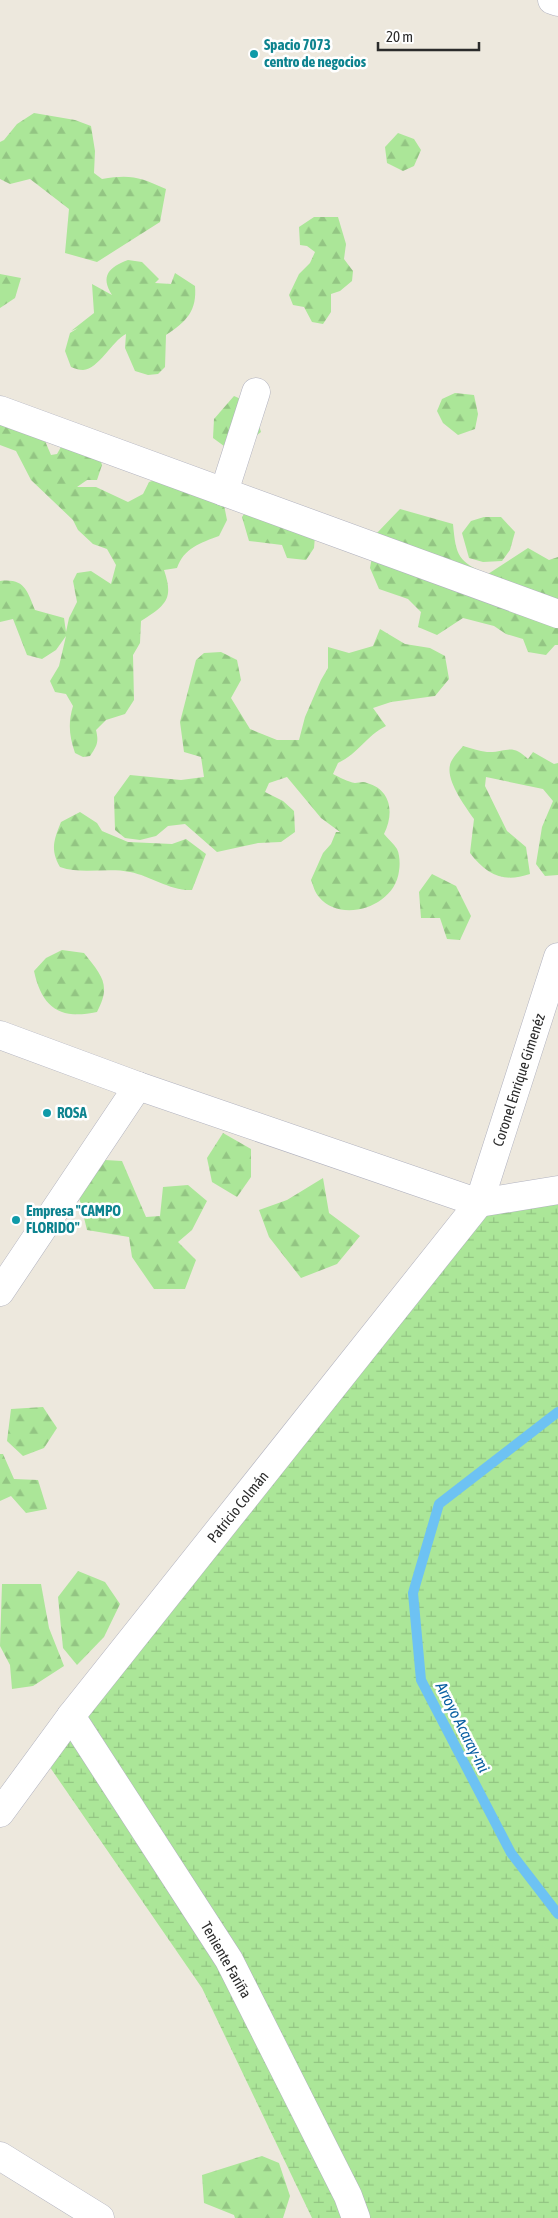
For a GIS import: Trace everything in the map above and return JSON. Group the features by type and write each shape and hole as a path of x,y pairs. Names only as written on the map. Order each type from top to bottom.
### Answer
{"street":[{"path":"552,0 558,2"},
{"path":"224,492 256,392"},
{"path":"0,410 558,614"},
{"name":"Coronel Enrique Gimenéz","path":"479,1203 558,957"},
{"path":"0,1035 138,1086 479,1203 558,1190"},
{"path":"0,1292 138,1086"},
{"name":"Patricio Colmán","path":"0,1813 71,1716 479,1203"},
{"name":"Teniente Fariña","path":"71,1716 230,1960 348,2196 356,2218"},
{"path":"0,2156 100,2218"}],"green space":[{"path":"34,113 75,120 91,126 95,151 94,173 102,179 135,178 166,189 160,222 97,262 65,253 69,209 30,179 10,184 0,179 0,142 4,140 17,124"},
{"path":"398,133 414,139 421,150 414,166 403,171 387,163 385,147"},
{"path":"314,217 338,217 346,244 344,259 353,271 352,281 340,291 331,294 331,312 323,324 312,322 304,307 293,305 289,295 299,274 310,263 315,252 307,246 300,245 299,227"},
{"path":"128,260 142,262 159,279 155,283 171,284 175,273 195,286 194,302 189,315 180,325 166,335 165,367 158,374 148,375 135,371 125,348 126,334 100,360 89,368 81,370 71,367 65,351 70,333 78,328 71,331 94,313 92,284 112,295 108,288 108,273 111,269"},
{"path":"0,274 21,278 15,298 0,308"},
{"path":"455,393 474,395 478,414 475,429 458,435 443,423 437,411 442,399"},
{"path":"234,396 252,404 261,432 245,444 224,446 213,438 214,419"},
{"path":"0,422 45,441 51,455 57,454 61,447 96,449 102,465 97,480 87,480 77,487 96,487 128,502 143,494 149,482 161,478 186,493 199,493 224,505 227,520 219,536 193,547 180,561 177,568 164,570 168,595 157,610 141,621 140,643 133,655 134,700 125,714 106,720 96,730 97,744 90,756 83,757 75,753 70,729 73,706 66,694 55,692 50,681 59,666 66,636 56,650 42,659 27,655 13,619 0,622 0,581 15,582 24,587 35,610 64,618 66,632 69,618 77,602 73,581 77,573 91,571 111,584 116,565 107,549 93,544 78,530 73,520 31,480 16,451 0,445"},
{"path":"251,504 315,536 314,548 306,560 287,558 282,545 249,541 242,517"},
{"path":"400,509 453,524 457,551 460,556 470,566 488,574 528,548 549,560 558,557 558,645 555,645 546,655 528,652 523,639 506,634 494,626 463,618 437,635 418,627 421,612 408,599 379,589 370,568 376,534"},
{"path":"484,517 501,517 515,532 510,550 502,561 483,562 469,558 462,533 471,521"},
{"path":"380,629 405,644 430,648 445,656 449,679 435,696 391,702 373,708 386,726 338,763 333,774 355,783 364,782 375,786 382,791 389,804 389,819 384,834 397,849 399,869 395,884 388,894 378,902 366,908 340,909 329,905 315,891 311,880 323,853 331,844 336,832 340,832 321,818 287,777 269,783 265,792 283,801 294,811 295,832 281,842 258,843 217,852 185,824 168,826 156,836 140,840 125,838 115,830 114,797 130,775 181,780 204,777 201,757 184,752 180,722 196,660 204,653 221,652 237,660 241,680 231,698 250,729 277,740 299,740 305,717 328,668 328,647 349,653 373,646"},
{"path":"463,746 487,752 513,750 528,759 533,752 554,764 558,763 558,875 545,876 536,864 542,827 553,801 543,789 486,777 485,786 507,831 526,847 530,874 512,878 496,875 483,867 470,853 474,819 453,786 450,771 452,760"},
{"path":"80,812 97,823 102,831 128,842 172,844 186,839 206,854 192,890 168,886 130,872 113,870 86,871 60,867 55,855 54,845 61,822"},
{"path":"432,874 456,886 471,916 460,940 447,939 440,918 421,918 419,892"},
{"path":"62,950 84,953 100,974 104,994 97,1012 73,1014 63,1012 48,1002 42,994 34,971 46,958"},
{"path":"223,1133 251,1149 251,1177 237,1197 212,1182 207,1158"},
{"path":"105,1160 122,1161 146,1217 160,1216 163,1187 188,1185 207,1201 192,1230 178,1242 196,1260 185,1289 154,1289 132,1257 129,1237 87,1230 79,1197"},
{"path":"323,1178 329,1213 360,1236 337,1264 301,1278 269,1237 259,1210 287,1200"},
{"path":"558,1183 558,2218 312,2218 202,1988 45,1760 472,1200"},
{"path":"43,1407 57,1428 44,1448 23,1456 7,1441 11,1409"},
{"path":"0,1454 3,1454 14,1479 38,1480 47,1509 26,1513 11,1496 0,1501"},
{"path":"78,1571 105,1582 120,1604 104,1637 77,1665 63,1648 58,1597"},
{"path":"2,1584 41,1584 49,1628 64,1666 33,1686 12,1689 10,1665 0,1646"},
{"path":"262,2156 279,2163 290,2196 283,2218 235,2218 234,2215 204,2203 202,2175"}],"waterway":[{"name":"Arroyo Acaray-mi","path":"558,1412 439,1504 413,1593 421,1680 511,1853 558,1914"}],"place":[{"name":"Spacio 7073 centro de negocios","path":"254,54"},
{"name":"ROSA","path":"47,1113"},
{"name":"Empresa \"CAMPO FLORIDO\"","path":"16,1220"}]}
